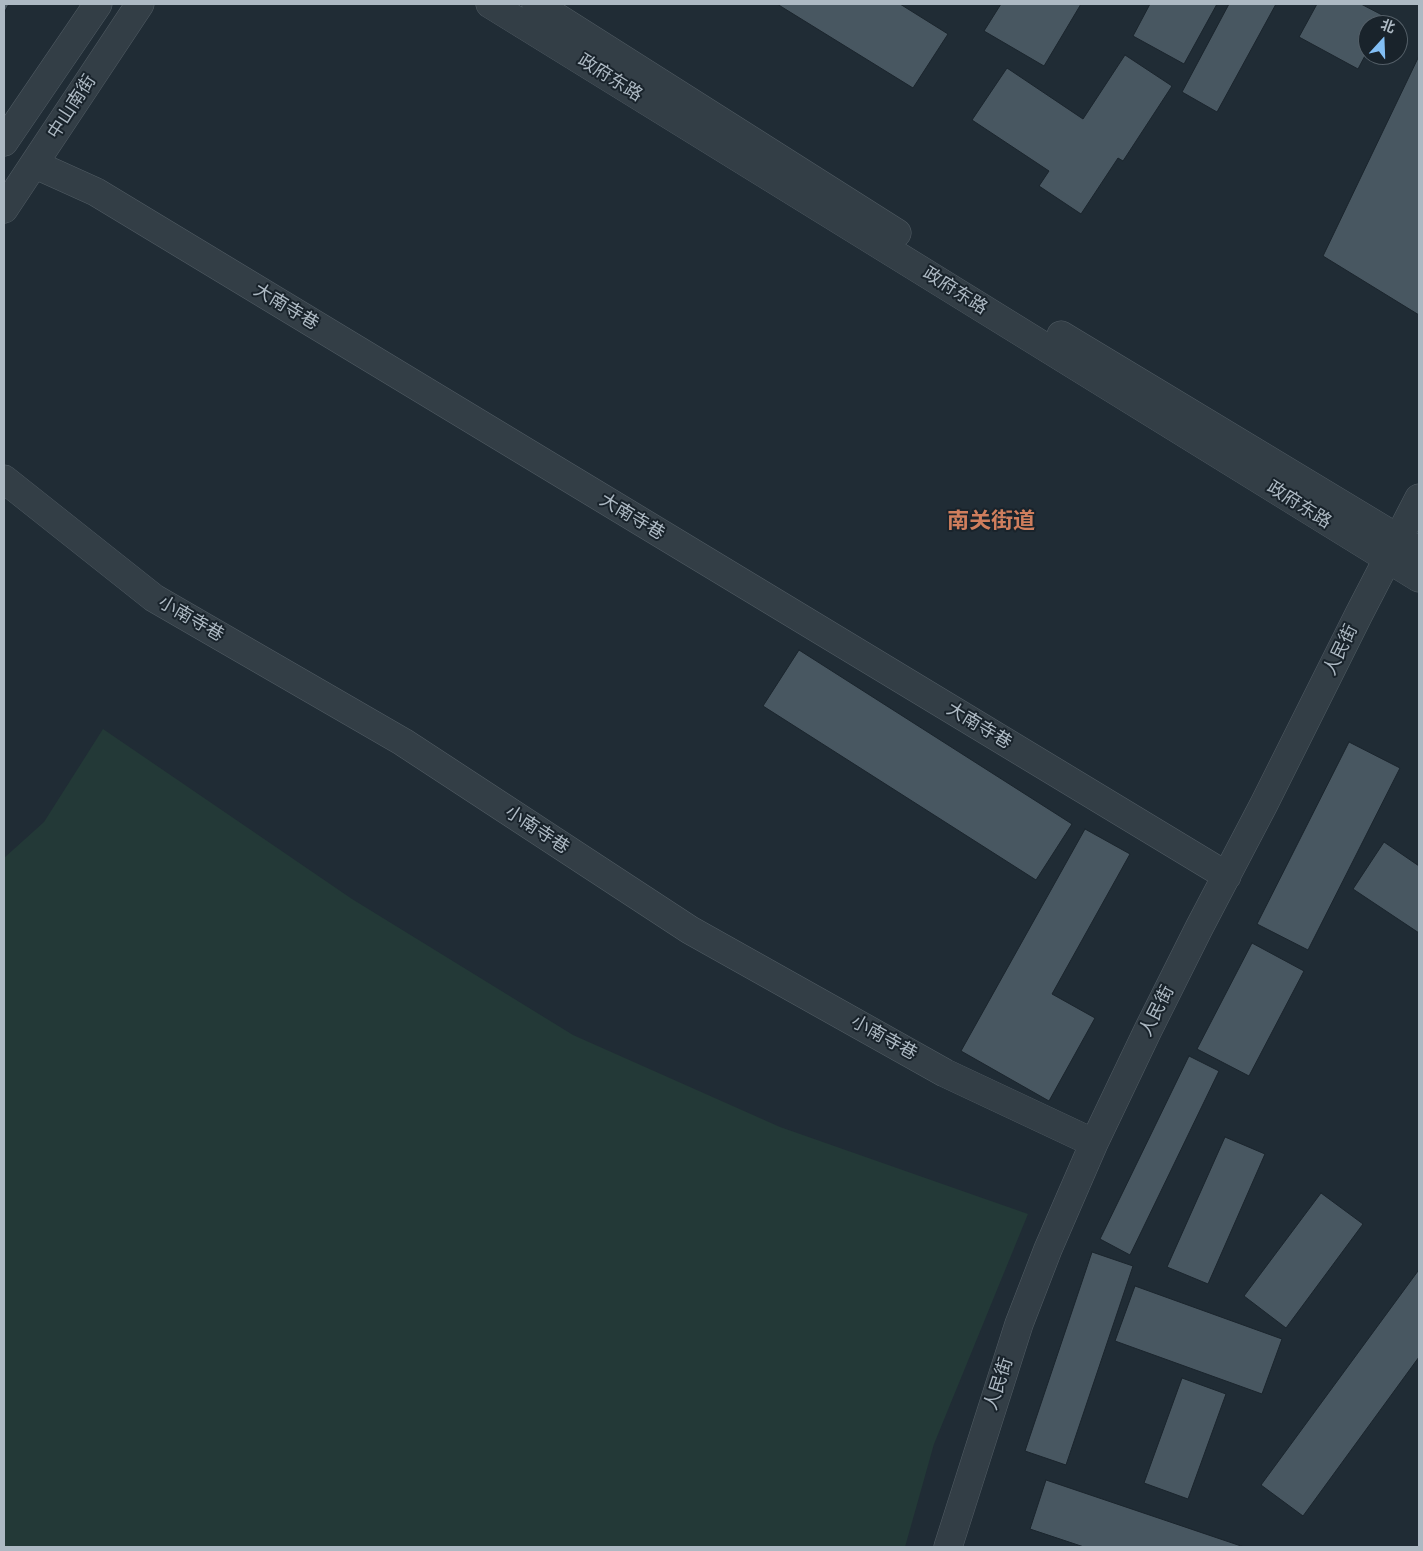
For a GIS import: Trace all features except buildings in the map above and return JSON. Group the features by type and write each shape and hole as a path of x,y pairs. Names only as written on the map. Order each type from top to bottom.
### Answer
{"street":[{"name":"中山南街","path":"4,142 98,4"},
{"name":"中山南街","path":"4,209 140,4"},
{"name":"政府东路","path":"490,4 1402,550"},
{"name":"政府东路","path":"536,4 974,283 1402,550 1419,578"},
{"name":"大南寺巷","path":"34,164 96,192 1227,876"},
{"name":"小南寺巷","path":"4,479 154,598 403,742 690,930 945,1072 1094,1143"},
{"name":"人民街","path":"948,1547 1019,1324 1048,1249 1094,1143 1148,1030 1227,876 1402,550 1419,498"}],"green space":[{"path":"103,729 352,899 573,1035 780,1127 1028,1214 934,1444 905,1547 4,1547 4,858 44,822"}],"district":[{"name":"南关街道","path":"991,522"}]}
